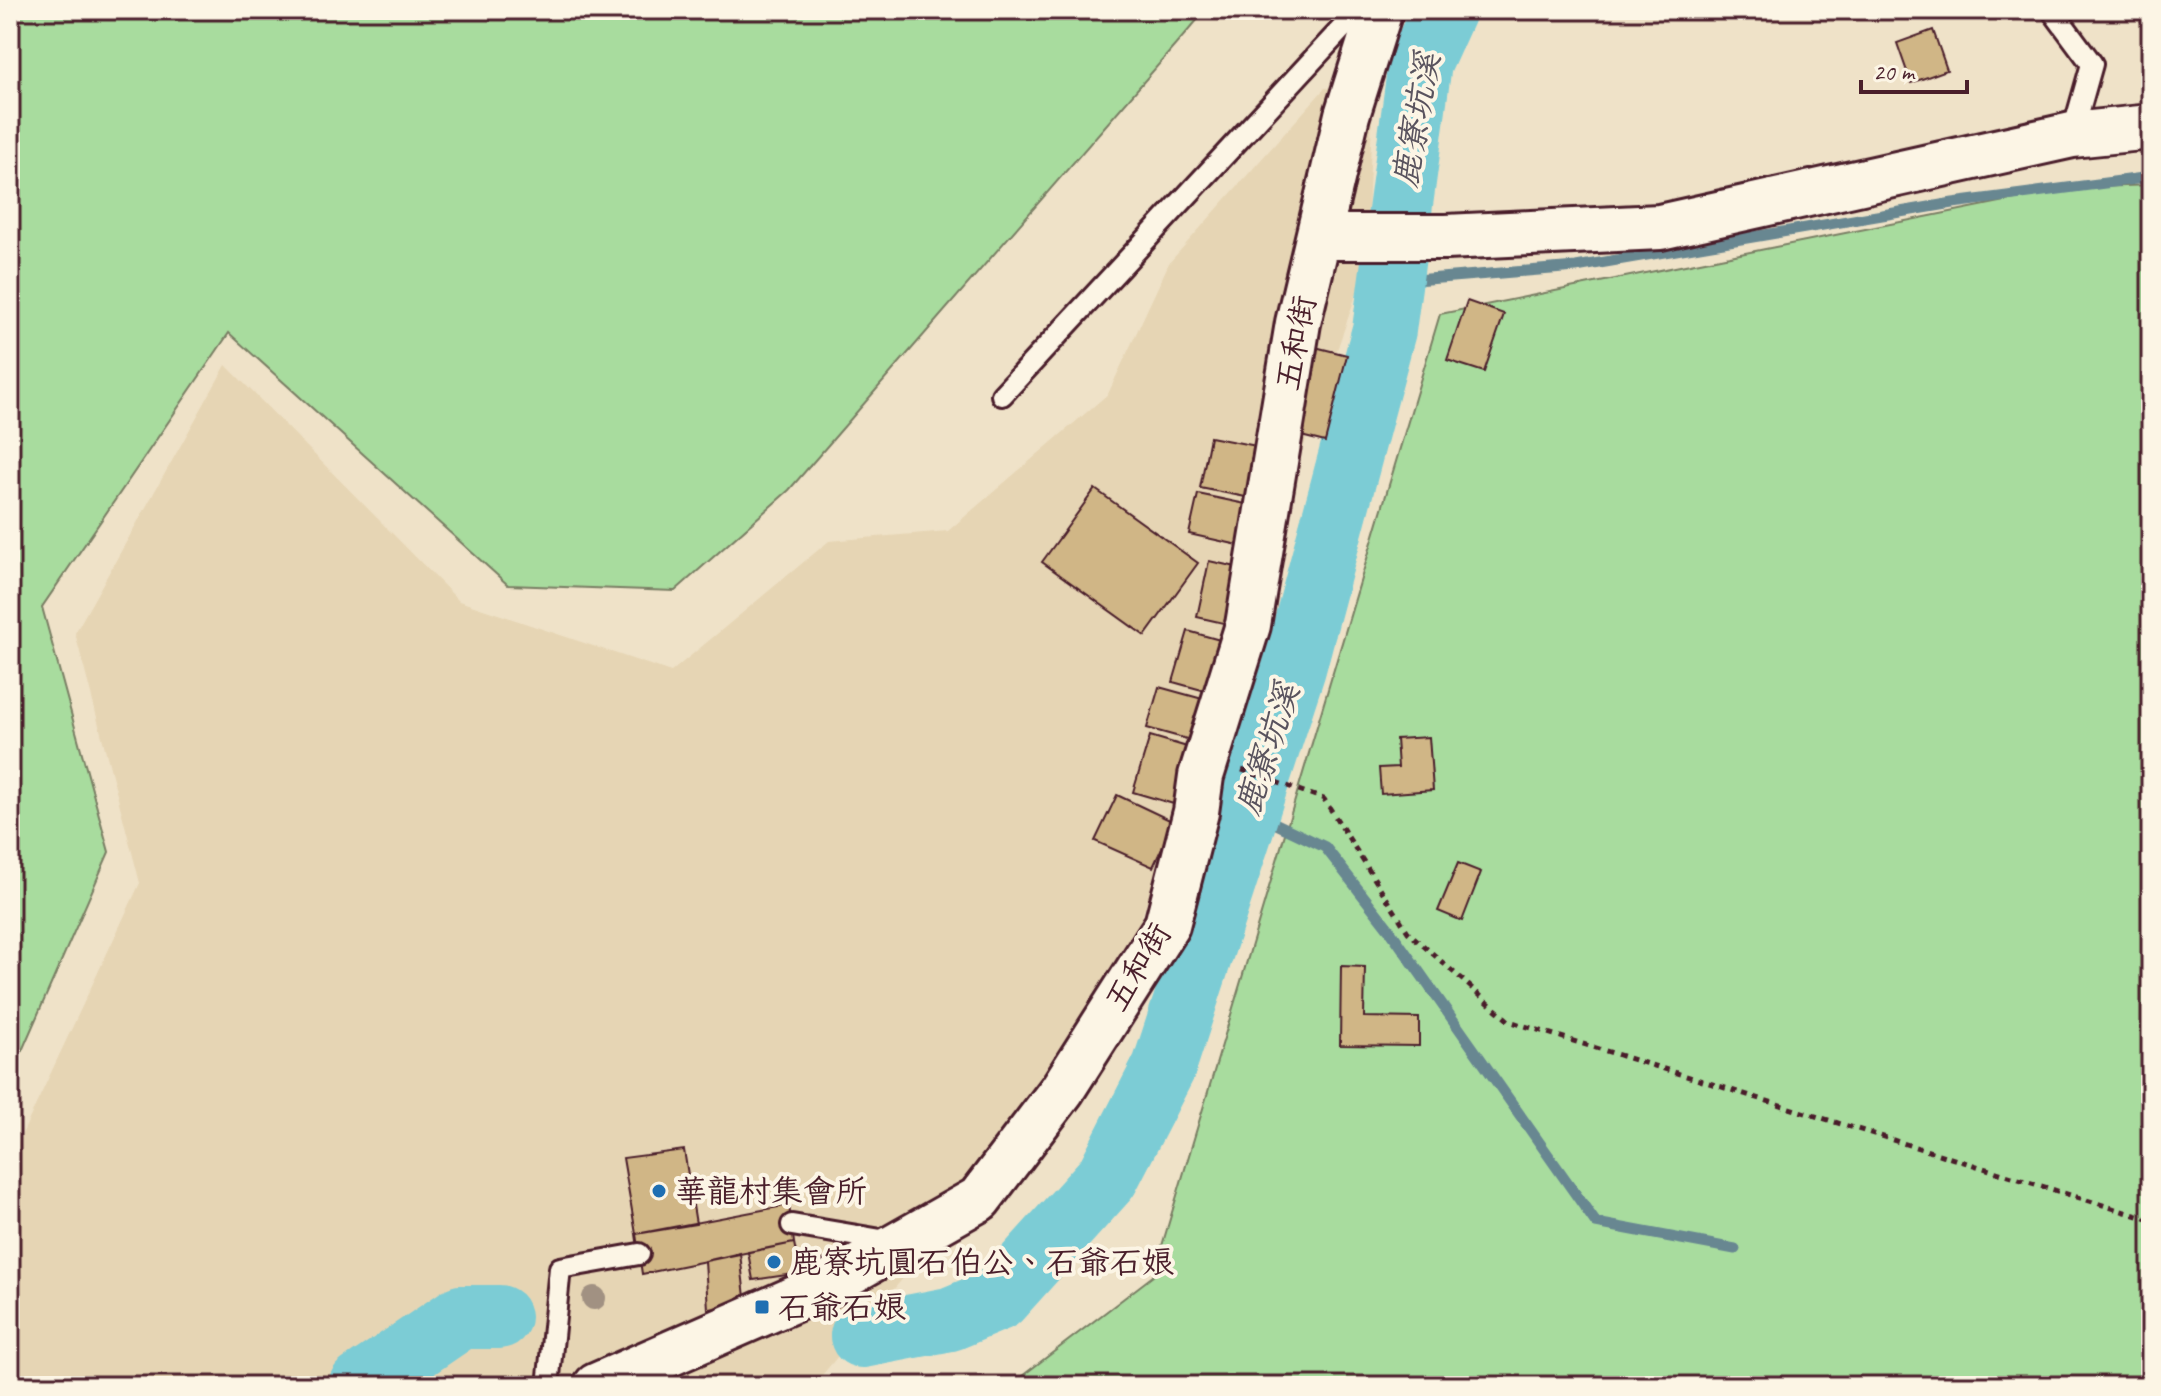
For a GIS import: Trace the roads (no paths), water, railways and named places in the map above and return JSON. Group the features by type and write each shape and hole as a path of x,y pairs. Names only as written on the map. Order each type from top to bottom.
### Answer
{"street":[{"name":"五和街","path":"596,1386 829,1284 979,1199 1062,1090 1167,925 1207,758 1248,625 1298,323 1339,237 1347,115 1380,10"},
{"path":"1339,237 1446,237 1660,227 2072,135 2151,127"}],"lane":[{"path":"1002,395 1359,10"},
{"path":"2052,10 2092,64 2072,135"},
{"path":"792,1225 900,1243"},
{"path":"548,1386 560,1268 639,1254"}],"waterway":[{"name":"鹿寮坑溪","path":"862,1336 950,1319 998,1299 1107,1178 1164,1067 1294,668 1384,330 1420,63 1444,10"},
{"path":"1391,282 1576,267 1953,203 2151,177"},
{"path":"1247,810 1325,847 1389,929 1596,1223 1735,1249"},
{"name":"鹿寮坑溪","path":"360,1386 461,1317 499,1317"}],"place":[{"name":"華龍村集會所","path":"659,1191"},
{"name":"鹿寮坑圓石伯公、石爺石娘","path":"774,1262"},
{"name":"石爺石娘","path":"762,1307"}]}
